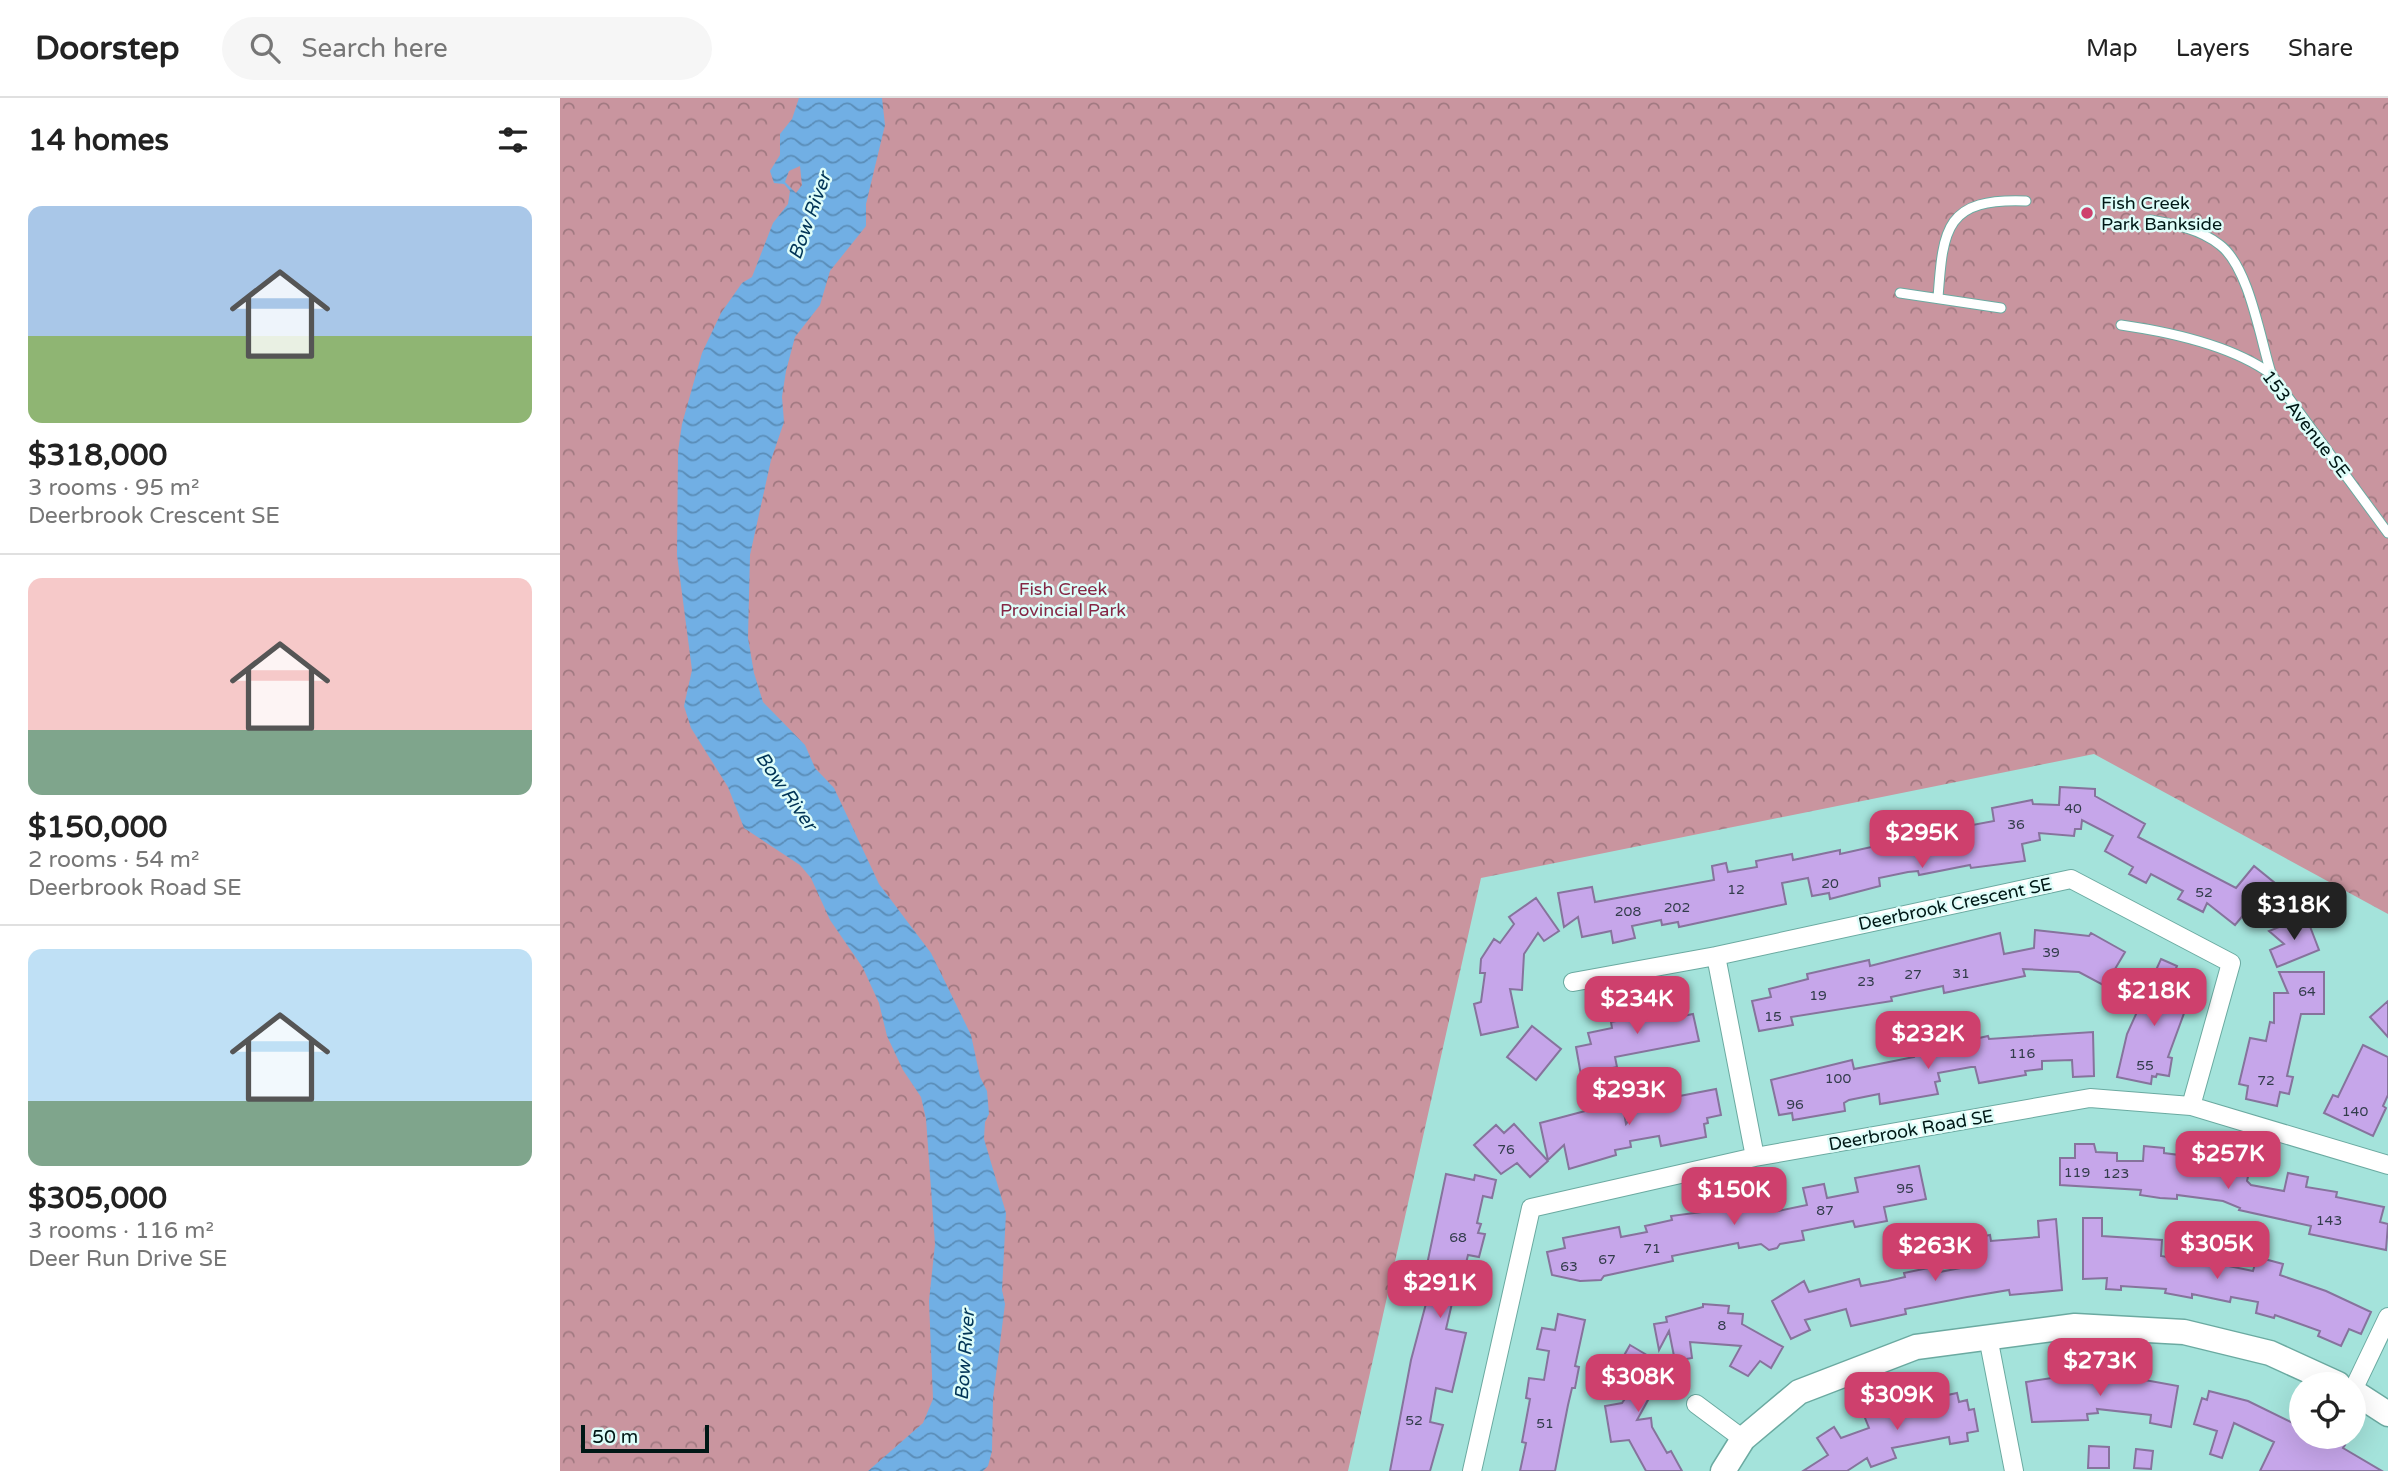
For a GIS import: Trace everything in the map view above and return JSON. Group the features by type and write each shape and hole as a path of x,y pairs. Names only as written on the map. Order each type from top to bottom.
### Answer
{"street":[{"name":"Deerbrook Crescent SE","path":"1716,956 2071,878 2231,963 2190,1107"},
{"path":"1573,982 1716,956 1755,1157"},
{"name":"Deerbrook Road SE","path":"1472,1471 1531,1208 1755,1157 2090,1098 2190,1107 2388,1165"},
{"path":"2362,1372 2388,1317"},
{"path":"1723,1471 1743,1439 1799,1392 1916,1347 2075,1326 2184,1332 2270,1353 2312,1372"},
{"path":"1988,1337 2014,1471"},
{"path":"2366,1398 2388,1414"},
{"path":"1696,1404 1743,1439"}],"lane":[{"path":"1938,298 1941,255 1953,223 1976,204 2026,201"},
{"path":"2150,219 2190,229 2227,251 2245,287 2271,374"},
{"path":"1900,293 2001,307"},
{"name":"153 Avenue SE","path":"2121,324 2211,347 2248,360 2271,374 2388,533"}],"green space":[{"name":"Fish Creek Provincial Park","path":"560,98 2388,98 2388,914 2094,754 1481,878 1348,1471 560,1471"}],"water":[{"name":"Bow River","path":"799,98 882,98 885,125 866,204 866,226 830,271 820,305 795,337 782,397 784,422 771,460 750,555 748,638 754,673 763,702 805,745 815,768 834,788 879,884 931,953 971,1035 980,1077 987,1091 989,1114 985,1122 984,1139 1006,1213 1002,1290 1005,1304 993,1398 992,1451 988,1466 983,1471 868,1471 923,1423 933,1399 929,1301 935,1244 926,1119 921,1097 903,1070 887,1036 879,1003 863,968 830,920 811,878 800,865 744,828 728,787 691,728 684,706 692,670 677,555 678,452 682,424 702,353 721,313 742,283 752,277 773,223 788,204 790,191 784,184 774,183 770,171 780,155 780,134 792,119","holes":["800,166 802,185 796,193 785,182 789,171"]}],"building":[{"path":"2060,787 2095,789 2095,796 2145,824 2138,837 2236,888 2254,866 2286,892 2260,925 2245,913 2235,925 2207,903 2203,912 2178,899 2183,891 2151,874 2146,883 2129,874 2133,867 2105,851 2113,836 2082,820 2081,829 2075,829 2074,836 2039,833 2040,840 2022,844 2025,861 1971,868 1970,865 1919,875 1918,871 1908,872 1879,878 1880,886 1830,899 1829,893 1812,896 1808,878 1782,883 1786,904 1679,927 1678,922 1662,925 1661,920 1632,926 1635,938 1613,943 1611,931 1582,937 1578,917 1564,927 1558,893 1592,887 1595,902 1714,880 1712,866 1726,863 1728,872 1757,867 1756,861 1792,854 1793,860 1840,850 1840,854 1903,838 1994,821 1992,808 2032,800 2033,804 2059,805"},
{"path":"1536,898 1559,931 1544,941 1538,933 1524,954 1522,990 1510,989 1518,1027 1481,1035 1474,1004 1481,1002 1485,973 1480,973 1481,959 1494,939 1500,943 1514,924 1509,917"},
{"path":"2306,916 2319,950 2277,967 2270,950 2284,944 2269,931"},
{"path":"2035,930 2089,936 2091,933 2125,952 2105,986 2079,972 2023,969 2025,976 1944,993 1943,986 1891,997 1892,1001 1791,1017 1793,1025 1759,1031 1752,1001 1771,997 1769,989 1808,979 1807,974 1869,960 1870,966 2000,933 2004,954 2034,948"},
{"path":"2161,959 2177,966 2174,973 2183,977 2177,990 2190,997 2168,1057 2172,1058 2169,1076 2152,1076 2151,1084 2117,1077 2127,1034"},
{"path":"2279,972 2324,972 2324,1014 2301,1014 2287,1076 2293,1077 2289,1094 2280,1092 2277,1106 2246,1099 2248,1086 2239,1084 2250,1038 2266,1041 2270,1022 2274,1023 2274,993 2288,993"},
{"path":"2388,1001 2388,1037 2370,1017"},
{"path":"1680,1002 1683,1016 1693,1014 1699,1041 1615,1057 1617,1067 1581,1075 1576,1047 1591,1044 1588,1033 1612,1028 1611,1022 1631,1018 1629,1009"},
{"path":"1532,1026 1561,1049 1536,1080 1507,1057"},
{"path":"2093,1032 2094,1076 2073,1077 2072,1060 2042,1061 2042,1069 2025,1071 2026,1075 1979,1083 1975,1067 1971,1067 1938,1073 1940,1081 1935,1082 1938,1094 1880,1104 1879,1094 1849,1100 1844,1103 1845,1111 1793,1120 1792,1113 1779,1115 1771,1080 1852,1060 1854,1069 1914,1057 1912,1048 1943,1042 1944,1046 1988,1036 1989,1039"},
{"path":"2363,1045 2388,1057 2388,1095 2383,1106 2386,1108 2373,1136 2324,1113 2333,1095 2338,1097"},
{"path":"1716,1089 1721,1115 1707,1118 1708,1123 1704,1124 1706,1137 1661,1146 1659,1136 1630,1141 1631,1147 1615,1150 1616,1155 1569,1169 1564,1145 1548,1160 1540,1123 1604,1106 1605,1111 1623,1107 1626,1124 1648,1097 1659,1100"},
{"path":"1514,1124 1548,1161 1530,1177 1517,1163 1501,1174 1474,1145 1496,1125 1504,1133"},
{"path":"2075,1144 2094,1144 2096,1152 2117,1153 2117,1161 2143,1161 2144,1146 2164,1148 2164,1153 2251,1164 2247,1181 2251,1185 2284,1191 2288,1173 2308,1177 2306,1187 2337,1192 2336,1197 2384,1207 2380,1222 2388,1224 2386,1250 2309,1234 2311,1226 2239,1210 2240,1208 2223,1201 2177,1195 2177,1199 2160,1198 2140,1195 2141,1190 2060,1185 2060,1158 2075,1158"},
{"path":"1919,1166 1926,1199 1884,1207 1887,1221 1855,1227 1853,1221 1802,1231 1804,1240 1780,1244 1769,1250 1761,1244 1739,1248 1738,1243 1672,1256 1673,1261 1604,1276 1601,1280 1580,1281 1552,1275 1547,1252 1565,1248 1563,1238 1619,1227 1621,1237 1647,1232 1645,1226 1672,1220 1671,1216 1724,1209 1724,1206 1747,1201 1748,1204 1775,1198 1778,1211 1807,1205 1803,1188 1824,1184 1827,1198 1858,1192 1855,1178"},
{"path":"1446,1174 1474,1180 1475,1175 1496,1180 1492,1198 1483,1196 1477,1223 1481,1224 1478,1233 1485,1234 1479,1257 1468,1255 1462,1280 1476,1283 1471,1303 1453,1299 1446,1329 1466,1333 1452,1392 1436,1388 1430,1422 1443,1425 1430,1471 1390,1471 1411,1360 1432,1281 1424,1279"},
{"path":"2083,1218 2102,1218 2102,1236 2162,1240 2161,1256 2191,1261 2196,1231 2214,1234 2209,1262 2253,1271 2257,1257 2283,1264 2280,1275 2326,1291 2371,1312 2361,1334 2349,1329 2341,1346 2318,1336 2320,1331 2275,1315 2274,1318 2256,1313 2258,1302 2231,1297 2230,1302 2192,1294 2192,1298 2165,1293 2166,1289 2121,1286 2121,1290 2106,1289 2107,1278 2083,1279"},
{"path":"2056,1219 2062,1290 2010,1295 2009,1290 1967,1297 1905,1309 1906,1314 1851,1326 1846,1309 1805,1320 1810,1330 1791,1339 1772,1301 1804,1281 1809,1292 1859,1279 1861,1286 1888,1281 1905,1277 1904,1273 1933,1267 1934,1273 1961,1268 1958,1250 1976,1247 1974,1238 1990,1235 1991,1241 2039,1237 2038,1221"},
{"path":"1703,1304 1729,1306 1728,1313 1743,1314 1742,1324 1783,1347 1771,1368 1760,1361 1748,1376 1730,1366 1741,1346 1690,1342 1692,1358 1675,1361 1669,1331 1659,1350 1654,1324 1667,1322 1666,1317 1703,1307"},
{"path":"1558,1314 1585,1320 1575,1366 1579,1367 1575,1388 1572,1388 1555,1471 1520,1471 1526,1443 1522,1442 1530,1399 1526,1398 1529,1378 1544,1380 1549,1351 1537,1349 1542,1328 1555,1330"},
{"path":"1630,1345 1662,1364 1638,1369 1658,1382 1637,1420 1651,1418 1652,1427 1667,1453 1671,1451 1682,1471 1646,1471 1629,1440 1611,1442 1605,1406 1622,1403 1633,1387 1613,1375"},
{"path":"2085,1373 2085,1380 2117,1378 2117,1375 2178,1386 2171,1427 2150,1423 2151,1415 2097,1409 2098,1413 2087,1414 2088,1420 2032,1422 2026,1382"},
{"path":"2209,1391 2248,1401 2289,1421 2289,1449 2345,1449 2382,1471 2260,1471 2274,1442 2234,1423 2222,1458 2210,1454 2217,1431 2194,1424 2202,1398 2207,1400"},
{"path":"1957,1393 1959,1402 1967,1400 1969,1410 1974,1409 1978,1431 1967,1433 1968,1441 1950,1444 1949,1437 1892,1448 1896,1458 1871,1467 1867,1458 1847,1471 1803,1471 1828,1455 1817,1438 1834,1427 1841,1438 1869,1428 1863,1413"},
{"path":"2089,1446 2109,1447 2109,1468 2088,1468"},
{"path":"2136,1449 2153,1451 2151,1469 2134,1468"}],"place":[{"name":"Fish Creek Park Bankside","path":"2087,213"}]}
